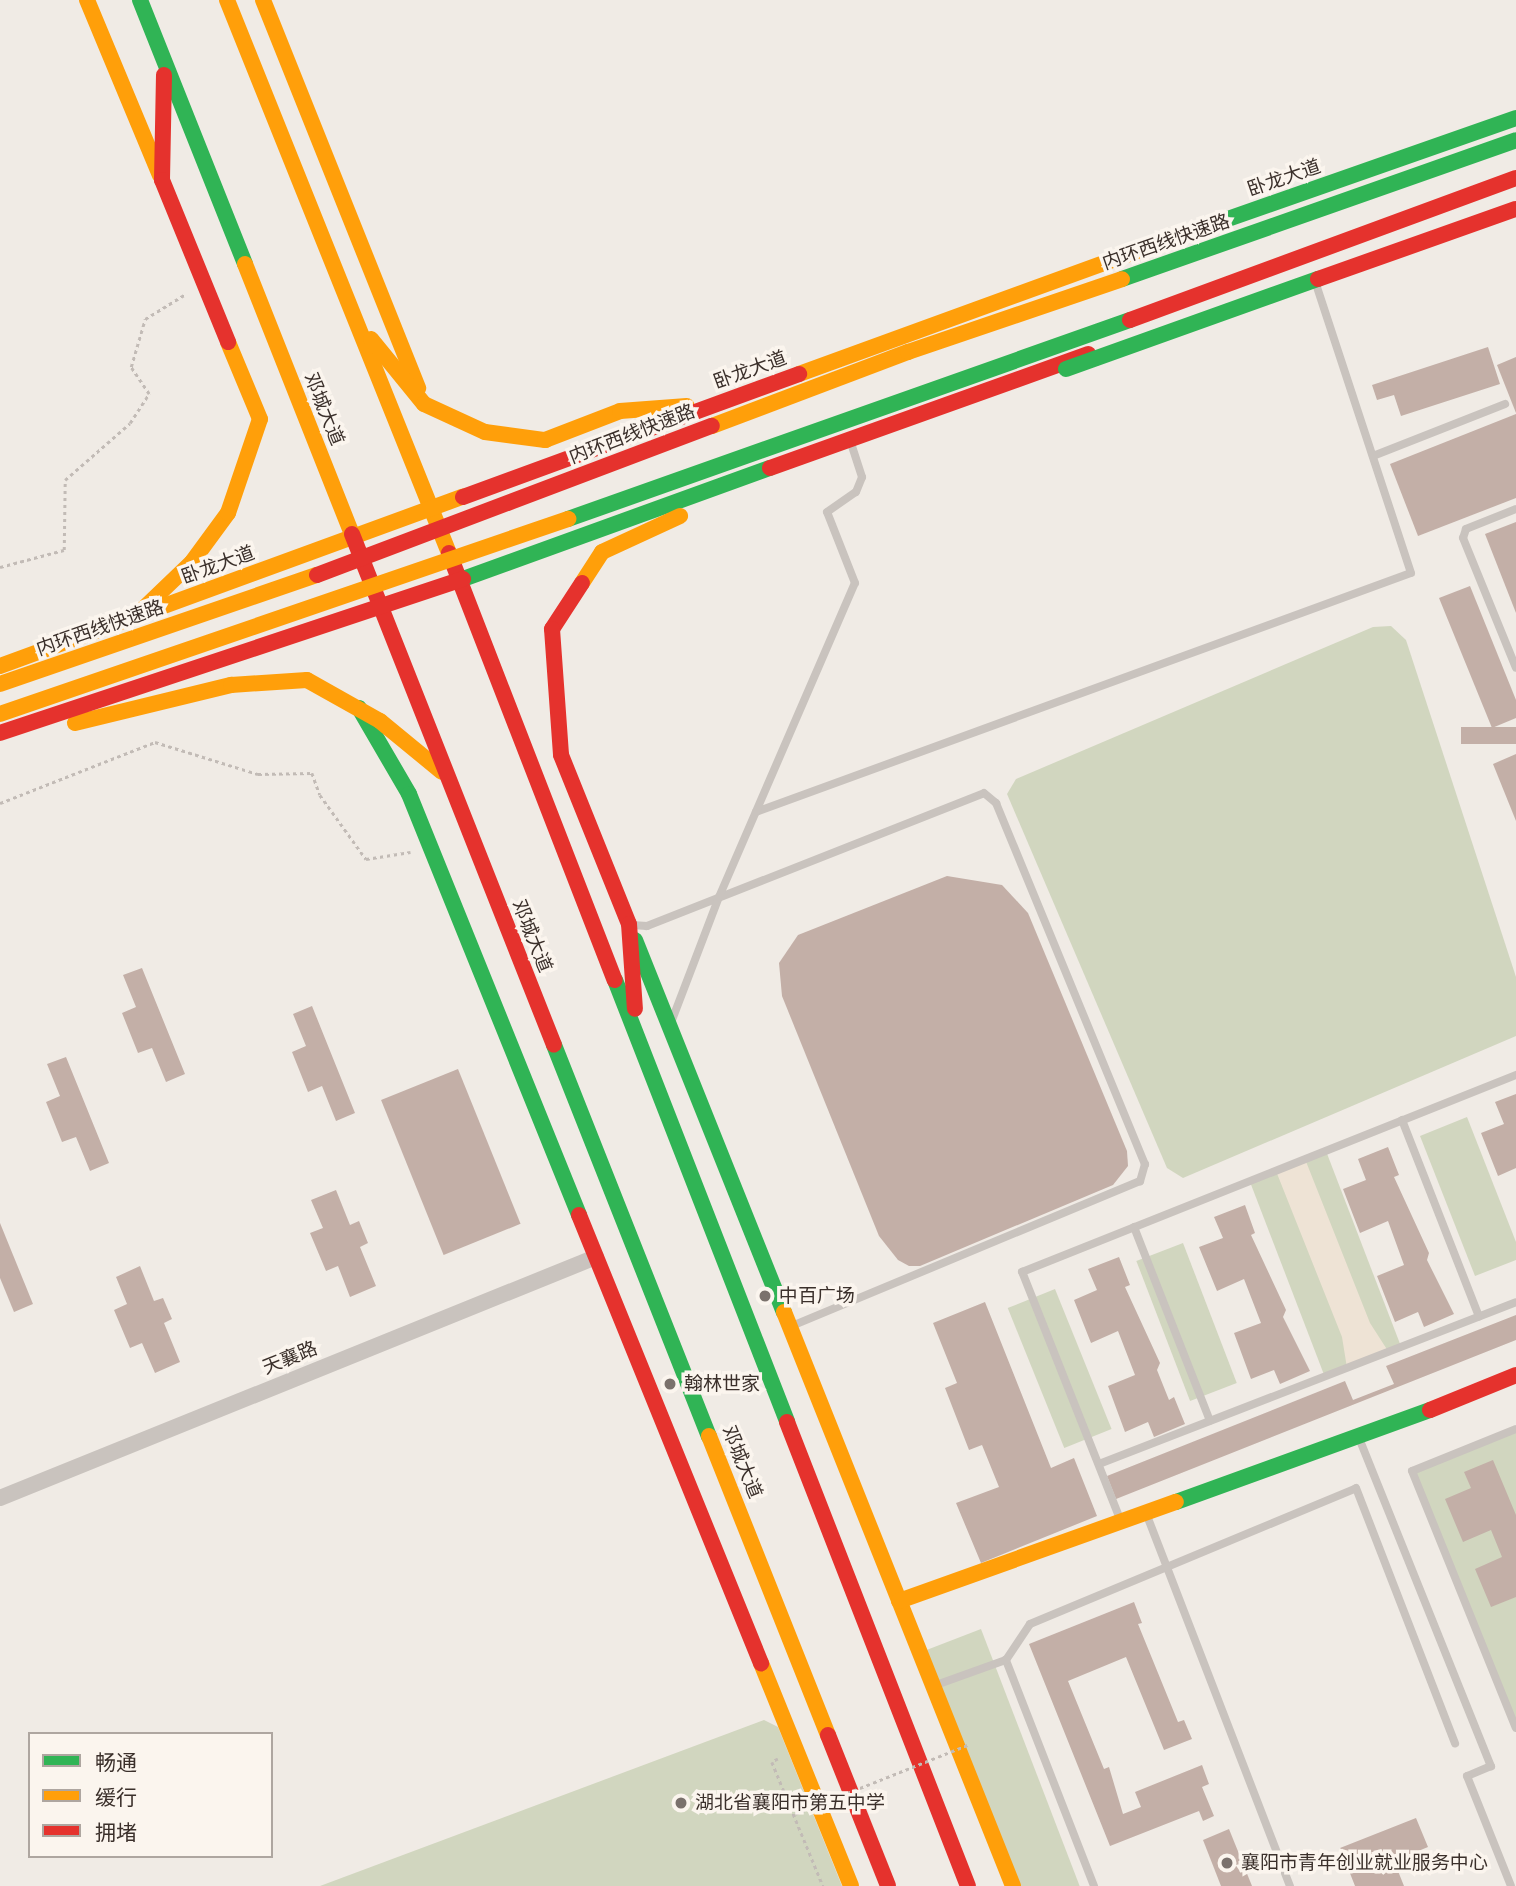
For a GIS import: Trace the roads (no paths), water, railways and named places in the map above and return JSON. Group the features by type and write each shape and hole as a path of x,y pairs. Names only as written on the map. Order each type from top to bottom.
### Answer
{"main road":[{"path":"87,0 260,419 228,513 192,562 134,618"},
{"name":"邓城大道","path":"140,0 379,609 888,1886"},
{"path":"227,0 432,511 968,1886"},
{"path":"263,0 424,404"},
{"path":"162,180 164,61"},
{"path":"825,365 948,311 1037,279 1481,121 1516,117"},
{"name":"卧龙大道","path":"0,666 432,511 825,365 1516,117"},
{"name":"内环西线快速路","path":"0,684 267,594 908,352 1349,202 1516,140"},
{"path":"0,714 267,626 1094,333 1516,178"},
{"path":"0,734 379,609 925,410 1516,201"},
{"path":"1488,212 1516,211"},
{"path":"925,410 1066,369 1516,211"},
{"path":"354,318 424,404 485,432 545,440 620,411 718,404"},
{"path":"848,438 602,552 552,629 561,755 1013,1886"},
{"path":"0,734 114,716 232,685 307,680 357,706 445,775"},
{"path":"357,706 409,794 851,1886"},
{"path":"629,924 636,1038"},
{"path":"899,1601 1358,1437 1516,1375"}],"street":[{"name":"天襄路","path":"0,1498 596,1257"}],"lane":[{"path":"756,812 1411,573 1313,274"},
{"path":"1373,456 1505,404"},
{"path":"669,1026 719,897 855,583 827,512 856,492 862,477 859,457 848,438"},
{"path":"1516,509 1466,529 1463,538 1516,668"},
{"path":"629,924 647,926 984,793 996,803 1145,1164 1140,1181 789,1327"},
{"path":"1122,1521 1023,1272 1516,1075"},
{"path":"1402,1120 1479,1316"},
{"path":"1134,1227 1210,1421"},
{"path":"1099,1464 1516,1302"},
{"path":"1516,1429 1412,1471 1516,1728"},
{"path":"1358,1437 1491,1766 1467,1776 1511,1886"},
{"path":"933,1686 1006,1660 1030,1624 1356,1488 1455,1743"},
{"path":"1146,1512 1290,1886"},
{"path":"1006,1660 1094,1886"}],"place":[{"name":"中百广场","path":"765,1296"},
{"name":"翰林世家","path":"670,1384"},
{"name":"湖北省襄阳市第五中学","path":"681,1803"},
{"name":"襄阳市青年创业就业服务中心","path":"1227,1863"}]}
